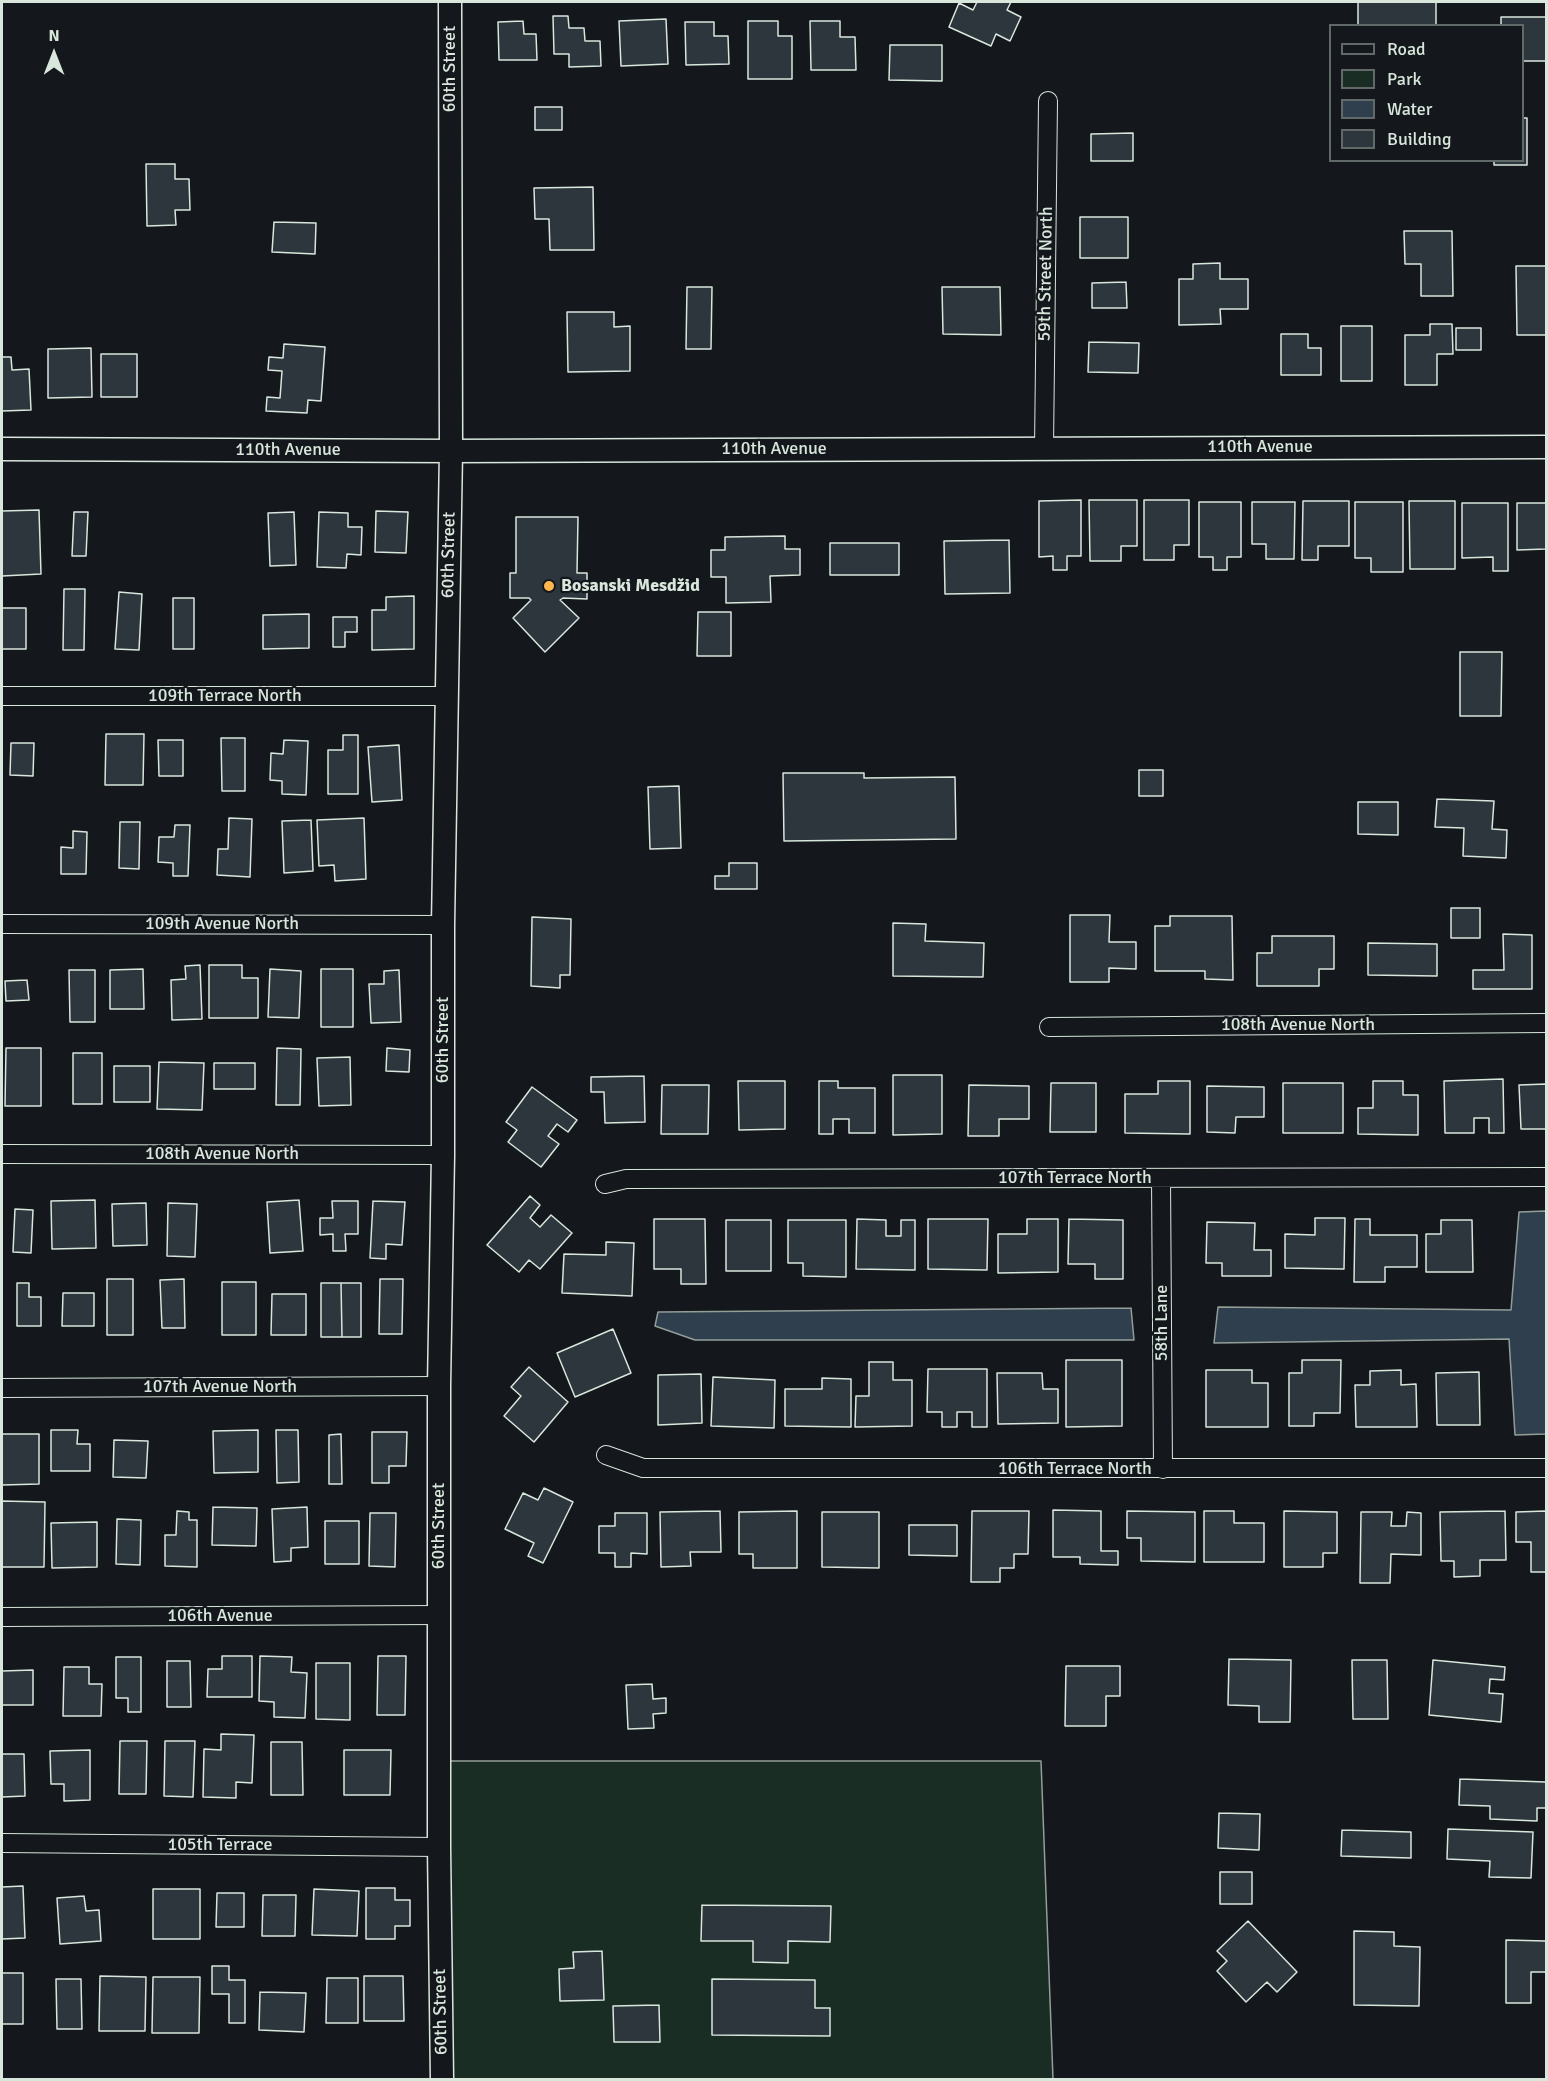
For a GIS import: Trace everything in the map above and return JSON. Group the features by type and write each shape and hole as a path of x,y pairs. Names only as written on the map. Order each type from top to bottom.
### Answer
{"street":[{"name":"60th Street","path":"442,2079 438,1847 438,1615 443,925 451,451 450,2"},
{"name":"59th Street North","path":"1044,448 1048,101"},
{"name":"110th Avenue","path":"2,448 451,451 1546,447"},
{"name":"109th Terrace North","path":"2,696 448,696"},
{"name":"109th Avenue North","path":"2,924 443,925"},
{"name":"108th Avenue North","path":"1049,1027 1546,1023"},
{"name":"108th Avenue North","path":"2,1154 443,1155"},
{"name":"107th Terrace North","path":"605,1184 626,1179 1546,1177"},
{"name":"58th Lane","path":"1161,1178 1163,1469"},
{"name":"107th Avenue North","path":"2,1388 439,1386"},
{"name":"106th Terrace North","path":"606,1455 643,1468 1546,1468"},
{"name":"106th Avenue","path":"2,1617 438,1615"},
{"name":"105th Terrace","path":"2,1843 438,1847"}],"green space":[{"path":"449,1761 1041,1761 1053,2079 452,2079"}],"water":[{"path":"1546,1211 1546,1434 1515,1435 1509,1339 1214,1343 1218,1307 1511,1310 1519,1212"},
{"path":"1131,1308 1134,1340 695,1340 655,1326 658,1312"}],"building":[{"path":"977,2 1011,2 1007,10 1021,17 1010,41 996,34 991,46 949,27 959,3 973,10"},
{"path":"1358,2 1436,2 1436,24 1358,24"},
{"path":"553,16 568,16 569,28 584,28 585,41 600,41 601,66 569,67 569,54 554,54"},
{"path":"1501,17 1546,17 1546,61 1524,61 1524,24 1501,24"},
{"path":"666,19 668,64 621,66 619,21"},
{"path":"523,21 524,34 536,34 537,60 499,60 498,22"},
{"path":"748,21 778,21 778,36 792,36 792,79 748,79"},
{"path":"810,21 840,21 840,37 855,37 856,70 811,70"},
{"path":"685,22 714,22 714,36 728,36 729,64 686,65"},
{"path":"890,45 942,45 942,81 889,80"},
{"path":"535,107 562,107 562,130 535,130"},
{"path":"1524,118 1527,118 1527,165 1494,165 1494,162 1524,162"},
{"path":"1133,133 1133,161 1091,161 1091,134"},
{"path":"146,164 175,164 175,179 189,179 190,210 175,210 176,225 147,226"},
{"path":"593,187 594,250 550,250 549,219 535,219 534,188"},
{"path":"1080,217 1128,217 1128,258 1080,258"},
{"path":"274,222 316,223 315,254 272,252"},
{"path":"1404,231 1452,231 1453,296 1421,296 1421,264 1405,264"},
{"path":"1220,263 1220,279 1248,279 1248,309 1220,309 1221,324 1179,325 1179,279 1193,279 1193,264"},
{"path":"1516,266 1546,266 1546,335 1517,335"},
{"path":"1126,282 1127,308 1092,308 1092,283"},
{"path":"687,287 712,287 711,349 686,349"},
{"path":"942,287 1000,287 1001,335 943,334"},
{"path":"567,312 614,312 614,327 630,326 630,371 568,372"},
{"path":"1430,324 1452,324 1453,354 1437,354 1437,385 1405,385 1405,335 1430,335"},
{"path":"1341,326 1372,326 1372,381 1341,381"},
{"path":"1456,328 1481,328 1481,350 1456,350"},
{"path":"1281,334 1308,334 1308,348 1321,348 1321,375 1281,375"},
{"path":"1089,342 1139,343 1138,373 1088,372"},
{"path":"284,344 325,347 321,401 308,400 307,413 266,411 267,397 280,398 282,371 268,370 269,357 283,358"},
{"path":"91,348 92,397 48,398 48,349"},
{"path":"101,354 137,354 137,397 101,397"},
{"path":"2,357 11,357 12,370 29,369 31,410 2,411"},
{"path":"1081,500 1081,556 1067,556 1067,570 1053,570 1053,556 1039,557 1039,501"},
{"path":"1089,500 1137,500 1137,546 1121,546 1121,561 1090,561"},
{"path":"1144,500 1189,500 1189,545 1174,545 1174,560 1144,560"},
{"path":"1303,501 1349,501 1349,546 1318,546 1318,560 1302,560"},
{"path":"1409,501 1455,501 1455,569 1410,569"},
{"path":"1199,502 1241,502 1241,557 1227,557 1227,570 1213,570 1213,557 1199,557"},
{"path":"1252,502 1295,502 1294,559 1266,559 1266,544 1252,544"},
{"path":"1355,502 1403,502 1403,572 1371,572 1371,558 1355,558"},
{"path":"1462,503 1508,503 1508,571 1493,571 1493,557 1462,558"},
{"path":"1517,503 1546,503 1546,549 1517,550"},
{"path":"39,510 41,574 2,576 2,511"},
{"path":"376,511 408,512 406,553 375,552"},
{"path":"74,512 88,512 86,556 72,556"},
{"path":"294,512 296,565 270,566 268,513"},
{"path":"319,512 348,513 348,527 362,527 361,555 347,554 346,568 317,567"},
{"name":"Bosanski Mesdžid","path":"516,517 578,517 577,573 587,573 587,599 563,598 560,600 579,618 545,652 513,618 531,600 529,598 510,598 510,573 516,573"},
{"path":"785,536 785,549 800,549 800,575 770,576 771,602 726,603 726,577 711,577 711,550 725,550 725,537"},
{"path":"1009,540 1010,593 945,594 944,541"},
{"path":"830,543 899,543 899,575 830,575"},
{"path":"64,589 85,589 84,650 63,650"},
{"path":"119,592 142,594 139,650 115,649"},
{"path":"414,596 414,649 372,650 372,610 386,610 386,597"},
{"path":"173,598 194,598 194,649 173,649"},
{"path":"2,608 26,608 26,649 2,649"},
{"path":"698,612 731,612 731,656 697,656"},
{"path":"309,614 309,648 263,649 263,615"},
{"path":"333,617 357,617 357,632 345,632 345,647 333,647"},
{"path":"1460,652 1502,652 1501,716 1460,716"},
{"path":"106,734 144,734 143,785 105,785"},
{"path":"343,735 358,735 358,794 328,794 328,750 343,750"},
{"path":"221,738 245,738 245,791 222,791"},
{"path":"158,740 183,740 183,776 159,776"},
{"path":"284,740 308,741 306,795 282,794 282,781 270,780 271,753 283,754"},
{"path":"11,743 34,743 33,776 10,775"},
{"path":"399,745 402,800 372,802 368,747"},
{"path":"1139,770 1163,770 1163,796 1139,796"},
{"path":"783,773 864,773 864,778 955,777 956,839 784,841"},
{"path":"679,786 681,848 650,849 648,787"},
{"path":"1437,799 1494,801 1492,829 1507,830 1506,858 1463,856 1464,828 1435,827"},
{"path":"1358,802 1398,802 1398,835 1358,834"},
{"path":"229,818 252,819 250,877 217,875 218,849 228,849"},
{"path":"364,818 366,879 335,881 334,865 319,866 317,820"},
{"path":"311,820 313,871 284,873 282,821"},
{"path":"120,822 140,822 139,869 119,868"},
{"path":"175,825 190,825 188,876 173,876 173,863 158,862 159,837 174,837"},
{"path":"73,831 87,832 86,874 61,874 61,847 73,848"},
{"path":"729,863 757,863 757,889 715,889 715,876 729,876"},
{"path":"1451,908 1480,908 1480,938 1451,938"},
{"path":"1070,915 1110,915 1109,942 1136,942 1136,969 1109,968 1109,982 1070,982"},
{"path":"1170,916 1232,916 1233,980 1205,979 1205,971 1155,971 1155,926 1170,926"},
{"path":"532,917 571,919 570,975 560,975 560,988 531,986"},
{"path":"893,923 926,924 925,941 984,943 983,977 893,976"},
{"path":"1503,934 1532,935 1532,989 1473,989 1473,970 1504,970"},
{"path":"1272,936 1334,936 1334,969 1319,969 1319,986 1257,986 1257,953 1272,953"},
{"path":"1368,943 1437,944 1437,976 1368,975"},
{"path":"200,965 202,1019 172,1020 171,980 186,979 185,966"},
{"path":"209,965 242,965 242,978 258,978 258,1018 209,1018"},
{"path":"143,969 144,1009 110,1009 110,970"},
{"path":"270,969 301,971 299,1018 268,1017"},
{"path":"321,969 353,969 353,1027 321,1027"},
{"path":"69,970 95,970 95,1022 70,1022"},
{"path":"399,970 401,1022 371,1023 369,984 384,984 384,971"},
{"path":"27,980 29,1000 6,1001 5,981"},
{"path":"6,1048 41,1048 41,1106 5,1106"},
{"path":"277,1048 301,1049 300,1105 276,1105"},
{"path":"387,1048 410,1050 409,1072 386,1071"},
{"path":"73,1053 102,1053 102,1104 73,1104"},
{"path":"350,1057 351,1105 319,1106 317,1058"},
{"path":"159,1062 204,1063 202,1110 157,1109"},
{"path":"214,1063 255,1063 255,1089 214,1089"},
{"path":"114,1066 150,1066 150,1102 114,1102"},
{"path":"893,1075 942,1075 942,1134 893,1135"},
{"path":"644,1076 645,1122 605,1123 604,1092 591,1092 591,1077"},
{"path":"1503,1079 1504,1133 1489,1133 1489,1118 1474,1118 1474,1133 1445,1133 1444,1081"},
{"path":"738,1081 785,1081 785,1129 739,1130"},
{"path":"819,1081 838,1081 838,1088 875,1088 875,1133 849,1133 849,1119 833,1119 833,1134 819,1134"},
{"path":"1158,1081 1190,1081 1190,1134 1125,1133 1125,1094 1158,1094"},
{"path":"1373,1081 1403,1081 1403,1095 1418,1095 1418,1135 1358,1134 1358,1108 1373,1108"},
{"path":"1051,1083 1096,1083 1096,1132 1050,1132"},
{"path":"1283,1083 1343,1083 1343,1133 1283,1133"},
{"path":"1546,1084 1546,1129 1521,1129 1519,1085"},
{"path":"662,1085 709,1085 708,1134 661,1134"},
{"path":"969,1085 1029,1086 1029,1119 999,1119 999,1136 968,1136"},
{"path":"1207,1086 1264,1087 1264,1117 1236,1117 1235,1133 1207,1132"},
{"path":"532,1087 577,1120 568,1132 557,1124 548,1136 559,1144 541,1167 508,1142 517,1130 506,1122"},
{"path":"530,1196 540,1205 530,1218 540,1227 551,1215 572,1233 540,1269 529,1260 519,1272 487,1245"},
{"path":"95,1200 96,1248 52,1249 51,1201"},
{"path":"299,1200 303,1251 270,1253 267,1202"},
{"path":"332,1201 358,1201 358,1234 345,1234 346,1251 333,1251 333,1234 320,1235 320,1218 333,1218"},
{"path":"373,1201 405,1202 402,1245 386,1244 386,1259 370,1258"},
{"path":"146,1203 147,1245 113,1246 112,1204"},
{"path":"168,1203 197,1204 195,1257 167,1256"},
{"path":"15,1209 33,1210 31,1253 13,1252"},
{"path":"1315,1218 1345,1218 1344,1269 1285,1268 1285,1234 1315,1235"},
{"path":"654,1219 705,1219 706,1284 681,1284 681,1269 654,1269"},
{"path":"857,1219 886,1220 886,1236 901,1236 901,1220 915,1220 915,1270 856,1269"},
{"path":"928,1219 988,1219 987,1270 928,1269"},
{"path":"1027,1219 1058,1219 1058,1272 998,1273 998,1234 1027,1234"},
{"path":"1069,1219 1123,1220 1123,1279 1095,1279 1095,1264 1068,1264"},
{"path":"1355,1219 1370,1219 1370,1235 1417,1235 1417,1267 1385,1267 1385,1282 1354,1282"},
{"path":"726,1220 771,1220 771,1271 726,1271"},
{"path":"788,1220 846,1220 846,1277 803,1276 803,1263 788,1263"},
{"path":"1441,1220 1472,1220 1473,1272 1426,1272 1426,1234 1441,1234"},
{"path":"1207,1222 1255,1223 1254,1250 1271,1250 1271,1276 1222,1276 1222,1263 1206,1263"},
{"path":"606,1242 634,1243 632,1296 562,1293 564,1254 606,1255"},
{"path":"107,1279 133,1279 133,1335 107,1335"},
{"path":"184,1279 185,1328 162,1328 160,1280"},
{"path":"380,1279 403,1279 402,1334 379,1334"},
{"path":"222,1282 256,1282 256,1335 222,1335"},
{"path":"17,1283 29,1283 29,1297 41,1297 41,1326 17,1326"},
{"path":"321,1283 341,1283 342,1337 321,1337"},
{"path":"341,1283 361,1283 361,1337 342,1337"},
{"path":"63,1293 94,1293 94,1326 62,1326"},
{"path":"272,1294 306,1294 306,1335 271,1335"},
{"path":"613,1329 631,1373 575,1397 557,1353"},
{"path":"1066,1360 1122,1360 1122,1426 1066,1427"},
{"path":"1302,1360 1341,1360 1340,1413 1314,1413 1314,1426 1289,1426 1289,1373 1302,1373"},
{"path":"869,1362 893,1362 893,1380 912,1380 912,1426 855,1427 856,1396 869,1396"},
{"path":"529,1367 568,1402 534,1442 504,1416 521,1396 511,1387"},
{"path":"928,1369 987,1369 987,1427 972,1427 972,1412 957,1412 957,1427 942,1427 942,1412 927,1412"},
{"path":"1206,1370 1252,1370 1252,1383 1268,1383 1268,1427 1206,1427"},
{"path":"1401,1370 1401,1385 1416,1384 1417,1427 1356,1427 1355,1385 1370,1385 1370,1371"},
{"path":"1479,1372 1480,1425 1437,1425 1436,1373"},
{"path":"997,1373 1042,1373 1043,1389 1058,1389 1058,1423 998,1424"},
{"path":"701,1374 702,1423 658,1425 658,1375"},
{"path":"713,1377 775,1380 774,1428 711,1426"},
{"path":"822,1378 851,1379 851,1427 785,1426 785,1389 822,1389"},
{"path":"51,1430 78,1430 77,1444 90,1444 90,1471 51,1471"},
{"path":"258,1430 258,1472 214,1473 213,1431"},
{"path":"276,1430 298,1430 299,1482 277,1483"},
{"path":"372,1432 407,1432 406,1466 389,1466 389,1483 372,1483"},
{"path":"2,1434 39,1434 39,1484 2,1485"},
{"path":"341,1434 342,1484 329,1484 329,1435"},
{"path":"114,1440 148,1441 146,1478 113,1477"},
{"path":"544,1488 573,1502 543,1563 528,1556 534,1543 505,1529 523,1493 538,1500"},
{"path":"2,1501 45,1502 44,1567 2,1567"},
{"path":"213,1507 257,1508 256,1546 212,1545"},
{"path":"307,1507 308,1547 291,1548 291,1561 274,1562 272,1509"},
{"path":"1053,1510 1101,1511 1101,1551 1118,1551 1118,1565 1080,1564 1080,1557 1053,1557"},
{"path":"177,1511 189,1512 189,1520 197,1520 197,1567 165,1566 165,1535 176,1535"},
{"path":"720,1511 721,1552 690,1552 691,1566 661,1567 660,1512"},
{"path":"797,1511 797,1568 753,1568 753,1554 739,1554 739,1512"},
{"path":"972,1511 1029,1511 1028,1554 1014,1554 1014,1568 1000,1568 1000,1582 971,1582"},
{"path":"1127,1511 1195,1512 1195,1562 1141,1561 1141,1538 1127,1538"},
{"path":"1204,1511 1234,1511 1234,1523 1264,1523 1264,1562 1204,1562"},
{"path":"1284,1511 1337,1512 1337,1553 1323,1553 1323,1567 1284,1567"},
{"path":"1505,1511 1506,1560 1480,1560 1480,1576 1454,1577 1454,1561 1441,1561 1440,1512"},
{"path":"1546,1511 1546,1572 1531,1572 1531,1542 1516,1542 1516,1512"},
{"path":"822,1512 879,1512 879,1568 822,1567"},
{"path":"1361,1512 1392,1512 1391,1526 1406,1526 1407,1512 1421,1513 1421,1555 1391,1554 1390,1583 1360,1583"},
{"path":"370,1513 396,1513 395,1567 369,1566"},
{"path":"615,1513 647,1513 647,1554 631,1553 631,1567 615,1567 615,1553 599,1553 599,1526 615,1526"},
{"path":"117,1519 141,1520 140,1565 116,1564"},
{"path":"325,1521 359,1521 359,1564 325,1564"},
{"path":"97,1522 97,1567 52,1568 51,1523"},
{"path":"909,1525 957,1525 957,1556 909,1555"},
{"path":"222,1656 252,1656 252,1697 207,1697 208,1669 222,1669"},
{"path":"260,1656 292,1657 291,1672 307,1673 305,1718 274,1717 274,1702 259,1701"},
{"path":"378,1656 406,1656 405,1715 377,1715"},
{"path":"116,1657 141,1657 141,1712 128,1712 128,1698 116,1698"},
{"path":"1229,1659 1291,1660 1290,1722 1259,1722 1259,1706 1228,1705"},
{"path":"1352,1660 1387,1660 1388,1719 1353,1719"},
{"path":"1433,1660 1505,1667 1504,1680 1490,1679 1489,1693 1503,1694 1501,1722 1429,1715"},
{"path":"167,1661 190,1661 191,1707 167,1707"},
{"path":"316,1663 350,1663 350,1720 316,1719"},
{"path":"1066,1666 1120,1666 1120,1696 1106,1696 1106,1726 1065,1726"},
{"path":"64,1667 89,1667 89,1684 102,1684 101,1716 63,1716"},
{"path":"33,1670 33,1705 2,1705 2,1671"},
{"path":"652,1684 653,1699 666,1698 666,1713 653,1714 654,1728 628,1729 626,1685"},
{"path":"221,1734 254,1735 252,1783 236,1782 236,1798 203,1797 204,1749 221,1750"},
{"path":"120,1741 147,1741 146,1794 119,1794"},
{"path":"165,1741 195,1741 193,1797 164,1796"},
{"path":"271,1742 302,1742 303,1795 271,1795"},
{"path":"90,1750 90,1800 64,1801 64,1784 51,1784 50,1751"},
{"path":"344,1750 391,1750 390,1795 344,1795"},
{"path":"2,1754 24,1754 25,1796 2,1797"},
{"path":"1460,1779 1546,1782 1546,1808 1537,1808 1537,1821 1490,1819 1490,1806 1459,1805"},
{"path":"1219,1813 1260,1814 1259,1850 1218,1848"},
{"path":"1448,1829 1533,1832 1531,1878 1489,1877 1490,1861 1447,1859"},
{"path":"1342,1830 1411,1832 1411,1858 1341,1856"},
{"path":"1220,1872 1252,1872 1252,1904 1220,1904"},
{"path":"23,1886 25,1938 2,1939 2,1887"},
{"path":"366,1888 395,1888 395,1900 410,1900 410,1926 395,1926 395,1939 366,1939"},
{"path":"153,1889 200,1889 200,1939 153,1939"},
{"path":"314,1889 359,1891 357,1936 312,1935"},
{"path":"217,1893 244,1893 244,1927 216,1927"},
{"path":"263,1895 296,1895 295,1936 262,1936"},
{"path":"84,1896 86,1911 99,1910 101,1941 60,1944 57,1898"},
{"path":"702,1905 831,1906 830,1942 788,1941 788,1963 753,1962 753,1941 701,1941"},
{"path":"1248,1921 1297,1972 1277,1992 1267,1982 1246,2002 1217,1971 1227,1961 1217,1951"},
{"path":"1354,1931 1394,1932 1394,1946 1420,1947 1419,2006 1354,2005"},
{"path":"1506,1940 1546,1941 1546,1972 1531,1972 1531,2003 1506,2003"},
{"path":"602,1951 604,2000 560,2001 559,1969 574,1968 573,1952"},
{"path":"212,1966 229,1966 229,1980 245,1980 245,2023 229,2023 229,1994 212,1994"},
{"path":"2,1973 23,1973 23,2024 2,2024"},
{"path":"100,1976 146,1977 145,2031 99,2031"},
{"path":"364,1976 403,1976 404,2021 364,2021"},
{"path":"153,1977 200,1977 199,2033 152,2033"},
{"path":"327,1978 358,1978 358,2023 326,2023"},
{"path":"56,1979 81,1979 82,2029 57,2029"},
{"path":"712,1979 815,1980 815,2008 830,2008 830,2036 712,2035"},
{"path":"260,1992 306,1993 304,2032 259,2030"},
{"path":"659,2005 660,2042 614,2042 613,2006"}],"place":[{"name":"Bosanski Mesdžid","path":"549,586"}]}
